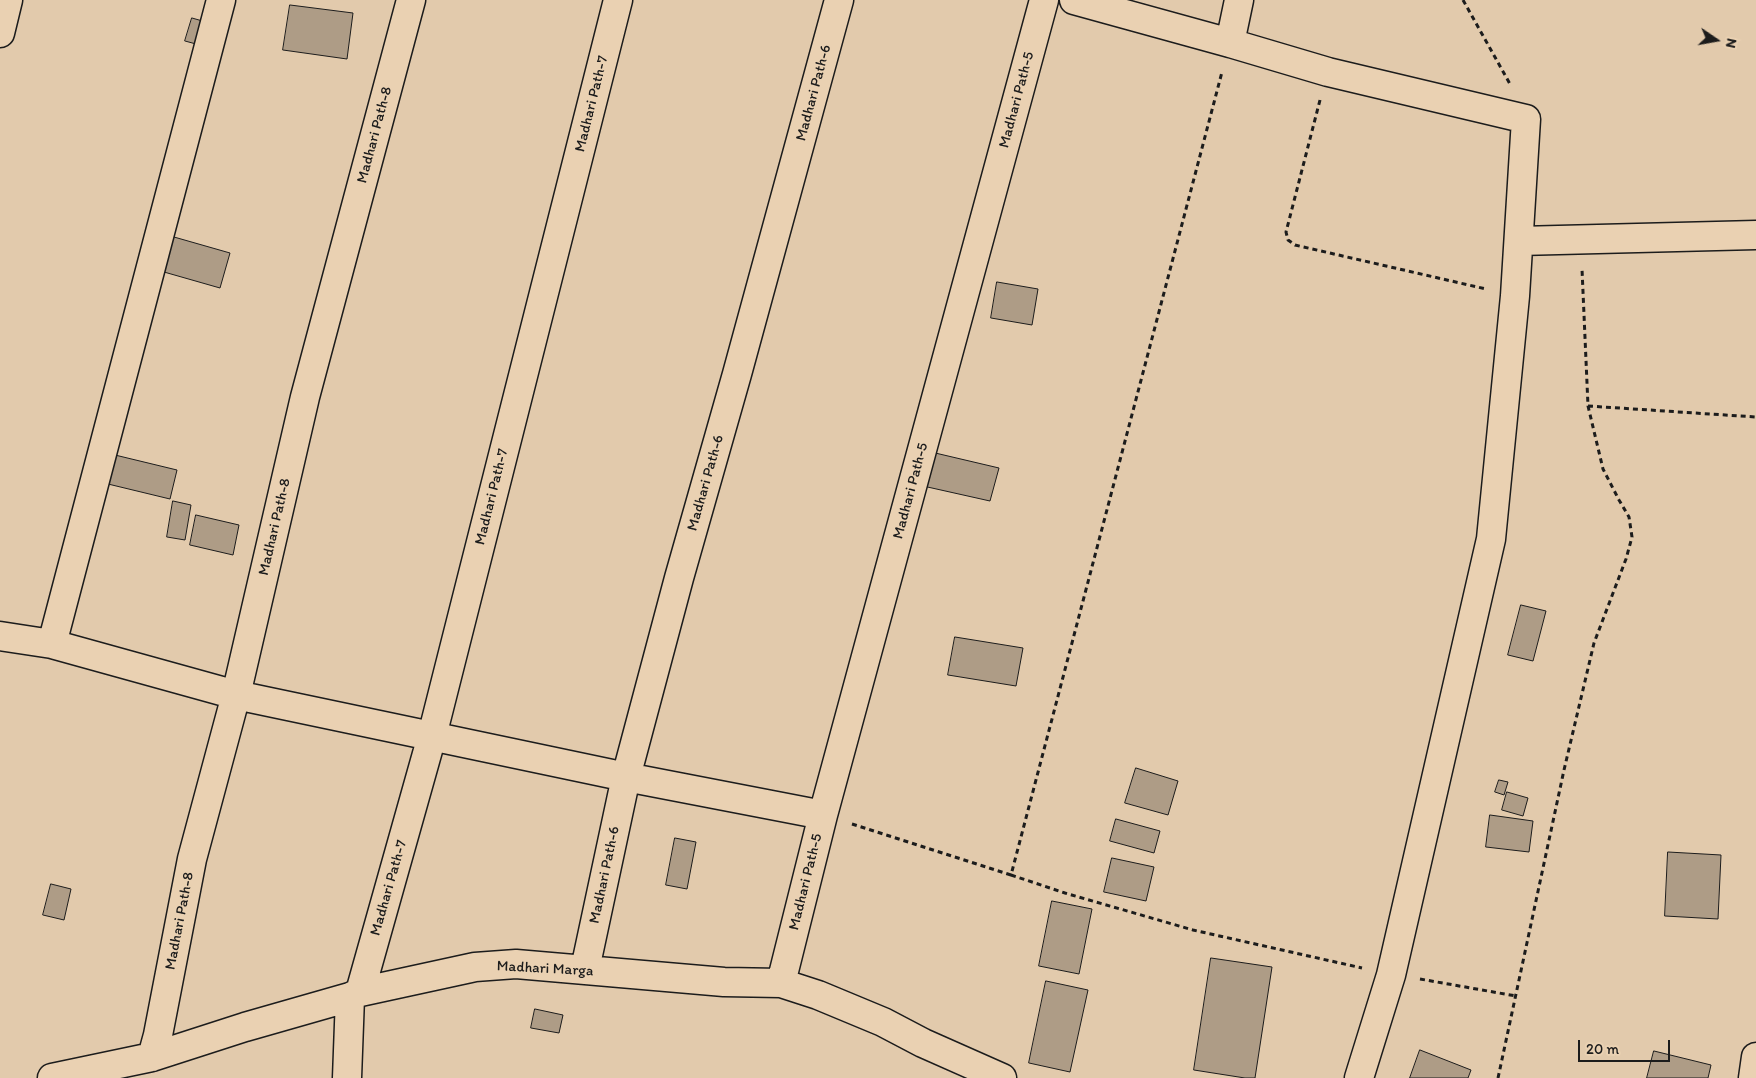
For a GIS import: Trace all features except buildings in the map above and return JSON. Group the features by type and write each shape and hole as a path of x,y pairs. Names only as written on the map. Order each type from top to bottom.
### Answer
{"street":[{"path":"0,33 8,0"},
{"path":"52,644 221,0"},
{"name":"Madhari Path-8","path":"152,1057 158,1035 192,859 236,695 305,397 411,0"},
{"name":"Madhari Path-7","path":"347,1078 355,994 432,736 618,0"},
{"name":"Madhari Path-6","path":"584,969 626,777 839,0"},
{"name":"Madhari Path-5","path":"781,983 823,815 1044,0"},
{"path":"1074,0 1328,72 1526,119 1515,296 1491,539 1391,975 1359,1078"},
{"path":"1230,43 1239,0"},
{"path":"1519,241 1756,236"},
{"path":"0,636 52,644 236,695 626,777 823,815"},
{"name":"Madhari Marga","path":"52,1078 152,1057 245,1026 355,994 475,967 516,964 696,980 781,983 818,995 883,1022 923,1043 1002,1078"},
{"path":"1753,1078 1756,1057"}],"path":[{"path":"1463,0 1507,78 1526,119"},
{"path":"1011,874 1230,43"},
{"path":"1328,72 1286,232 1288,240 1295,245 1515,296"},
{"path":"1498,1078 1564,770 1594,643 1626,559 1632,537 1629,517 1604,469 1588,406 1581,240"},
{"path":"1588,406 1756,417"},
{"path":"823,815 1011,874 1065,893 1193,930 1391,975 1516,996"}]}
